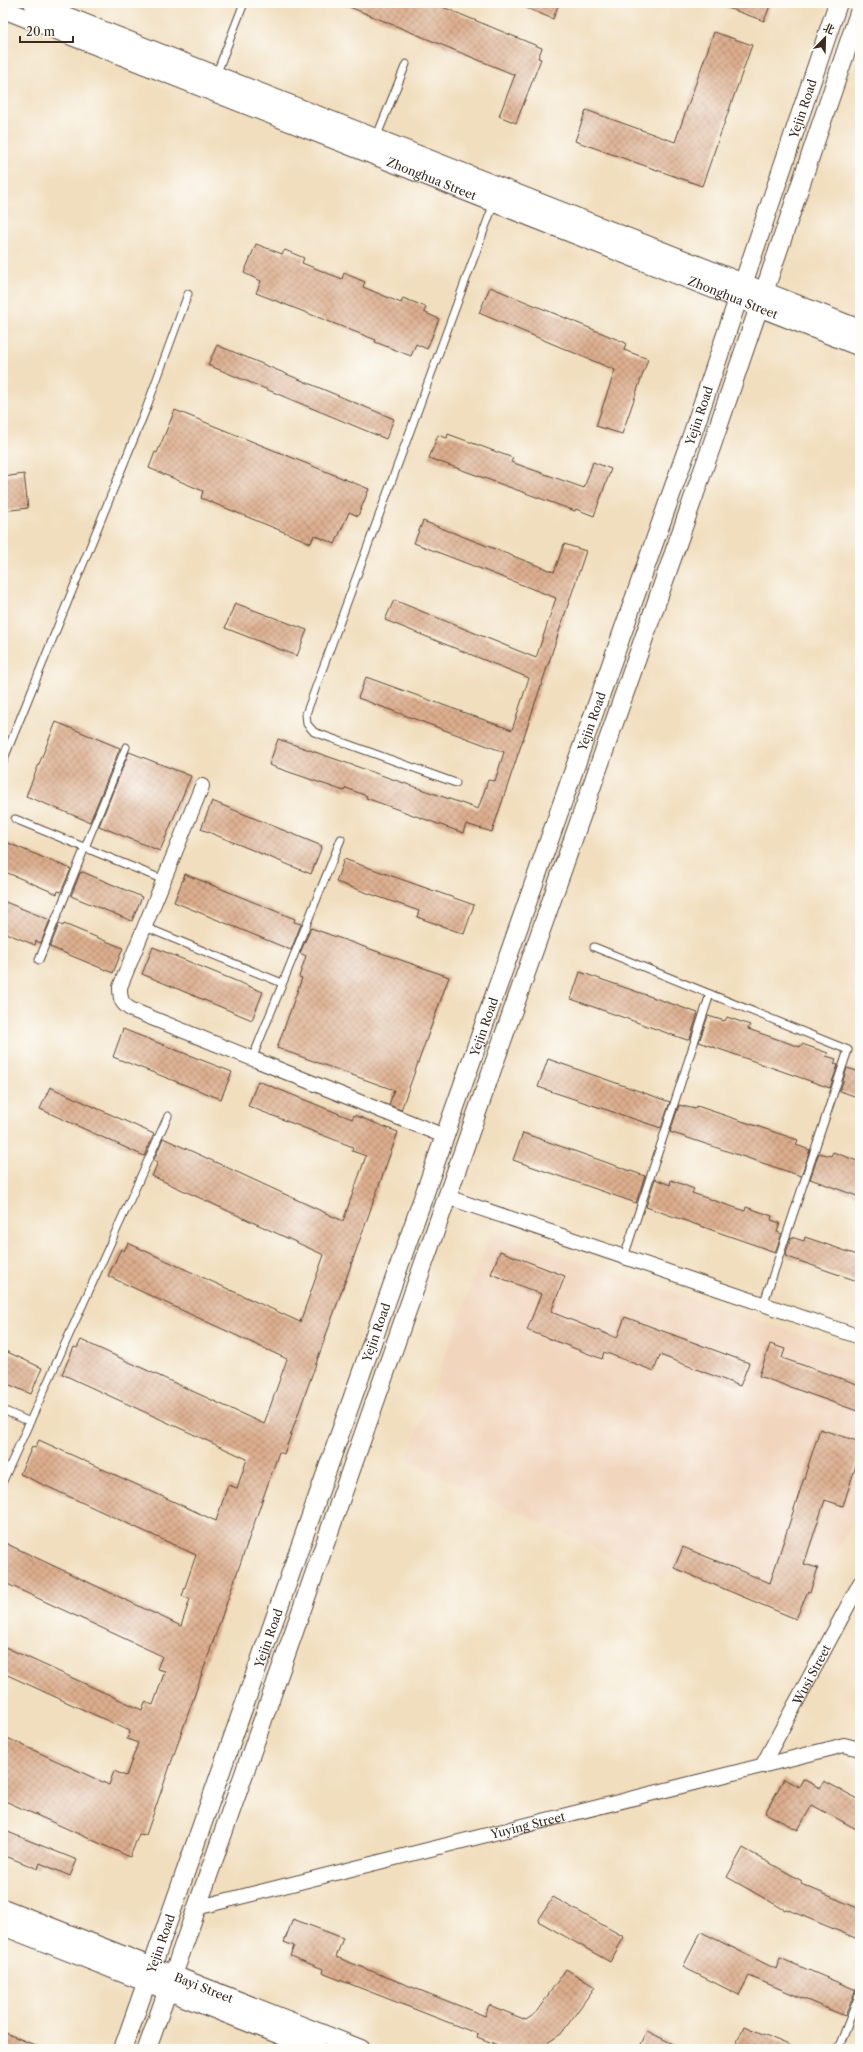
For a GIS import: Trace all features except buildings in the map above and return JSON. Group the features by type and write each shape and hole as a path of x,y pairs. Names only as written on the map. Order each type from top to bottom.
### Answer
{"street":[{"name":"Zhonghua Street","path":"33,3 375,139 762,300 860,347"},
{"name":"Yejin Road","path":"123,2049 692,435 838,3"},
{"name":"Zhonghua Street","path":"3,9 494,203 740,291"},
{"name":"Yejin Road","path":"147,2049 713,442 860,10"},
{"name":"Zhonghua Street","path":"762,300 860,330"},
{"path":"202,786 120,987 120,1000 124,1005 132,1010 444,1136"},
{"path":"447,1198 860,1337"},
{"name":"Wusi Street","path":"762,1766 860,1583"},
{"name":"Yuying Street","path":"196,1908 844,1746 860,1749"},
{"name":"Bayi Street","path":"3,1908 316,2049"},
{"name":"Bayi Street","path":"3,1926 149,1974"},
{"name":"Bayi Street","path":"170,1983 361,2049"}],"lane":[{"path":"216,75 244,3"},
{"path":"375,139 406,64"},
{"path":"456,783 314,732 307,724 306,714 494,203"},
{"path":"3,760 146,409 188,294"},
{"path":"39,960 126,747"},
{"path":"15,819 164,880"},
{"path":"252,1059 341,839"},
{"path":"145,927 282,983"},
{"path":"594,947 848,1050 763,1304"},
{"path":"624,1257 710,994"},
{"path":"3,1481 168,1116"},
{"path":"3,1410 30,1422"},
{"path":"838,2049 860,1993"}],"shaded area":[{"path":"491,1232 860,1354 860,1510 796,1619 672,1567 665,1581 407,1460"}]}
